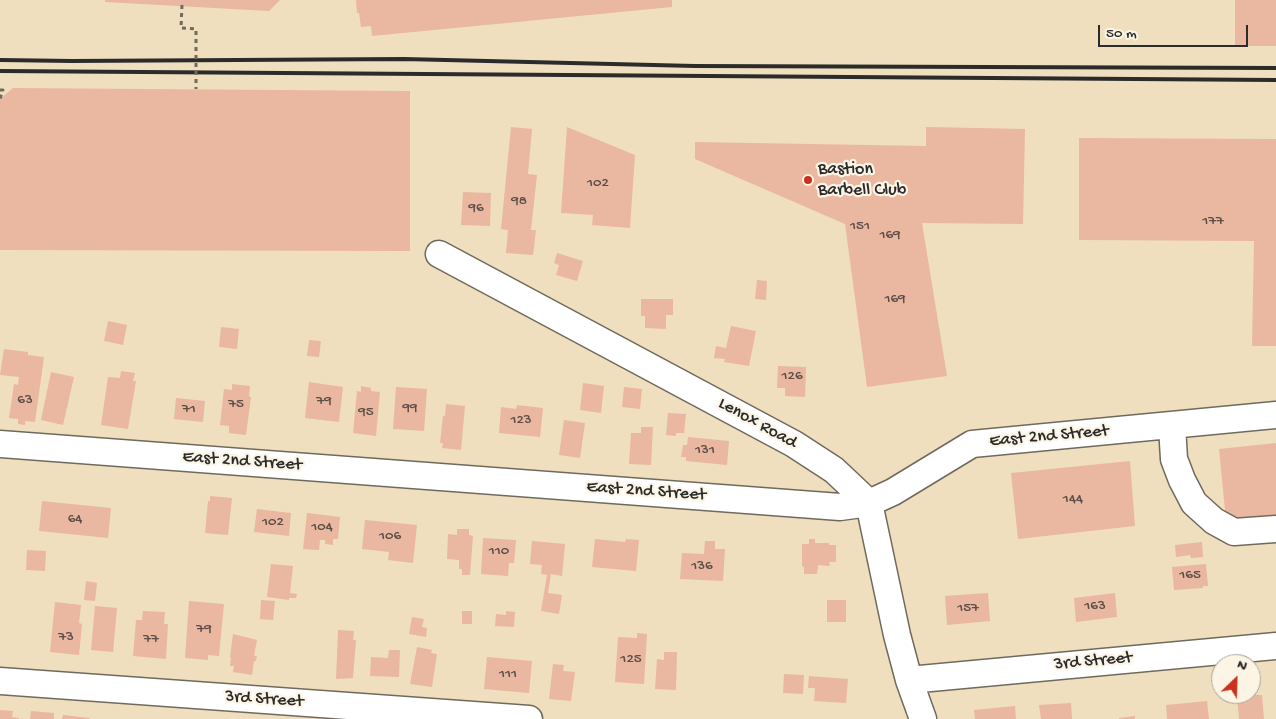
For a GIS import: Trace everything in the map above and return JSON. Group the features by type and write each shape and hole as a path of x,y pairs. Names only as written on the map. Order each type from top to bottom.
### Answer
{"street":[{"name":"Lenox Road","path":"439,254 794,444 834,470 869,503"},
{"name":"East 2nd Street","path":"0,444 840,507 869,503 892,492 972,444 1276,415"},
{"path":"1172,426 1174,459 1182,480 1194,502 1214,520 1234,532 1276,529"},
{"path":"869,503 897,635 909,680 923,719"},
{"name":"3rd Street","path":"909,680 1276,646"},
{"name":"3rd Street","path":"0,681 529,719"}],"path":[{"path":"182,5 181,28 196,29 196,89"},
{"path":"0,90 3,90 0,99"}],"building":[{"path":"105,0 280,0 269,11 105,2"},
{"path":"356,0 672,0 672,7 372,36 371,26 361,27"},
{"path":"1235,0 1276,0 1276,46 1235,46"},
{"path":"13,88 410,91 410,251 0,250 0,99"},
{"path":"511,127 532,129 528,174 537,175 531,230 536,230 533,255 506,253 508,230 501,229"},
{"path":"567,127 635,155 630,228 592,225 593,215 561,213"},
{"path":"926,127 1025,129 1023,224 922,223 947,376 867,387 845,224 695,159 695,142 926,146"},
{"path":"1079,138 1276,139 1276,346 1252,346 1254,241 1079,240"},
{"path":"463,192 491,193 490,226 461,225"},
{"path":"557,253 583,261 577,281 556,275 559,265 554,263"},
{"path":"757,280 767,281 766,300 755,299"},
{"path":"641,299 673,299 673,315 666,315 666,329 645,328 645,316 641,316"},
{"path":"108,321 127,325 123,345 104,341"},
{"path":"731,326 756,331 749,366 724,362 725,359 714,358 716,346 726,348"},
{"path":"221,327 239,329 237,349 219,347"},
{"path":"309,340 321,341 319,357 307,356"},
{"path":"4,349 28,352 28,355 44,357 35,422 25,421 25,425 18,424 18,419 9,418 14,384 18,385 19,377 0,375"},
{"path":"778,366 806,367 805,397 785,396 785,388 777,388"},
{"path":"121,371 135,373 133,381 136,381 128,429 101,425 108,377 120,378"},
{"path":"51,372 74,377 63,425 41,420"},
{"path":"309,382 343,387 339,422 305,418"},
{"path":"583,383 604,386 601,413 580,410"},
{"path":"232,384 250,386 249,397 251,397 246,435 229,433 229,426 220,425 224,389 232,390"},
{"path":"361,386 371,388 371,391 380,392 376,436 353,433 357,391 361,392"},
{"path":"396,387 427,389 424,431 393,429"},
{"path":"624,387 642,389 640,409 622,407"},
{"path":"176,398 205,401 203,422 174,419"},
{"path":"446,404 465,406 461,450 442,448 443,443 440,443"},
{"path":"517,405 543,408 540,437 499,433 501,407 516,409"},
{"path":"668,413 686,414 684,433 676,433 676,436 666,435"},
{"path":"564,420 585,423 580,458 559,455"},
{"path":"641,427 653,427 651,465 629,464 631,433 641,433"},
{"path":"688,437 729,441 727,465 686,461 686,457 681,457 683,445 687,445"},
{"path":"1276,443 1276,515 1226,520 1219,449"},
{"path":"1130,461 1135,526 1018,539 1011,473"},
{"path":"210,496 232,498 228,535 205,533"},
{"path":"42,501 111,508 108,538 39,531"},
{"path":"257,509 291,513 289,536 254,532"},
{"path":"307,513 340,517 338,539 333,539 333,545 325,544 325,540 320,540 319,550 303,549"},
{"path":"365,520 417,525 413,563 388,560 389,552 362,549"},
{"path":"457,529 469,529 469,535 473,536 470,575 462,575 462,569 459,569 459,560 447,559 448,534 457,535"},
{"path":"483,538 516,540 514,563 509,563 508,576 481,574"},
{"path":"595,539 625,542 626,539 639,540 636,571 592,567"},
{"path":"809,539 815,539 815,543 836,545 836,562 829,562 830,566 818,565 817,574 804,574 804,567 802,566 802,544 809,544"},
{"path":"532,541 565,544 562,576 551,574 548,593 562,595 559,614 541,611 547,575 541,574 542,565 530,564"},
{"path":"705,541 715,541 715,549 725,549 723,581 680,579 682,553 704,554"},
{"path":"1202,542 1203,557 1191,558 1190,555 1176,557 1175,545"},
{"path":"27,550 46,551 45,571 26,570"},
{"path":"271,564 293,566 290,593 297,594 296,598 289,598 289,600 267,597"},
{"path":"1206,564 1208,586 1174,590 1172,567"},
{"path":"86,581 97,583 95,601 84,600"},
{"path":"988,593 990,621 947,625 945,596"},
{"path":"1115,593 1117,617 1076,622 1074,598"},
{"path":"261,600 275,601 273,620 260,619"},
{"path":"827,600 846,600 846,622 827,622"},
{"path":"189,601 224,604 219,656 208,655 208,660 185,658"},
{"path":"55,602 81,605 79,623 82,624 79,655 50,652"},
{"path":"95,606 117,608 113,652 91,650"},
{"path":"143,611 165,612 164,624 168,624 166,659 133,656 136,620 142,620"},
{"path":"462,611 472,611 472,624 462,624"},
{"path":"506,611 515,612 514,627 495,626 496,614 506,615"},
{"path":"412,617 424,619 422,627 427,628 426,637 409,634"},
{"path":"338,630 354,631 353,640 356,640 353,678 336,679"},
{"path":"637,633 647,634 644,684 615,682 618,637 637,638"},
{"path":"233,634 257,640 254,656 257,656 256,661 254,661 252,675 233,672 234,666 230,666"},
{"path":"417,647 432,650 431,653 437,654 432,687 410,684"},
{"path":"389,650 400,650 399,677 370,676 371,657 388,658"},
{"path":"664,652 677,652 676,690 655,689 657,659 664,660"},
{"path":"487,657 532,661 529,693 484,689"},
{"path":"553,664 564,665 563,671 575,672 571,701 549,699"},
{"path":"784,674 804,675 803,694 783,693"},
{"path":"809,676 848,679 846,703 814,701 815,688 808,688"},
{"path":"1262,695 1264,719 1239,719 1238,704 1261,704"},
{"path":"1207,701 1209,719 1167,719 1166,705"},
{"path":"1071,703 1072,719 1041,719 1039,705"},
{"path":"1015,706 1016,719 975,719 974,710"},
{"path":"0,710 13,711 12,717 19,719 0,719"},
{"path":"31,711 54,713 54,719 30,719"},
{"path":"63,715 90,718 90,719 62,719"},
{"path":"1135,716 1135,719 1119,719 1119,718"}],"railway":[{"path":"0,60 404,59 695,66 1276,68"},
{"path":"0,71 1276,80"}],"place":[{"name":"Bastion Barbell Club","path":"808,180"}]}
